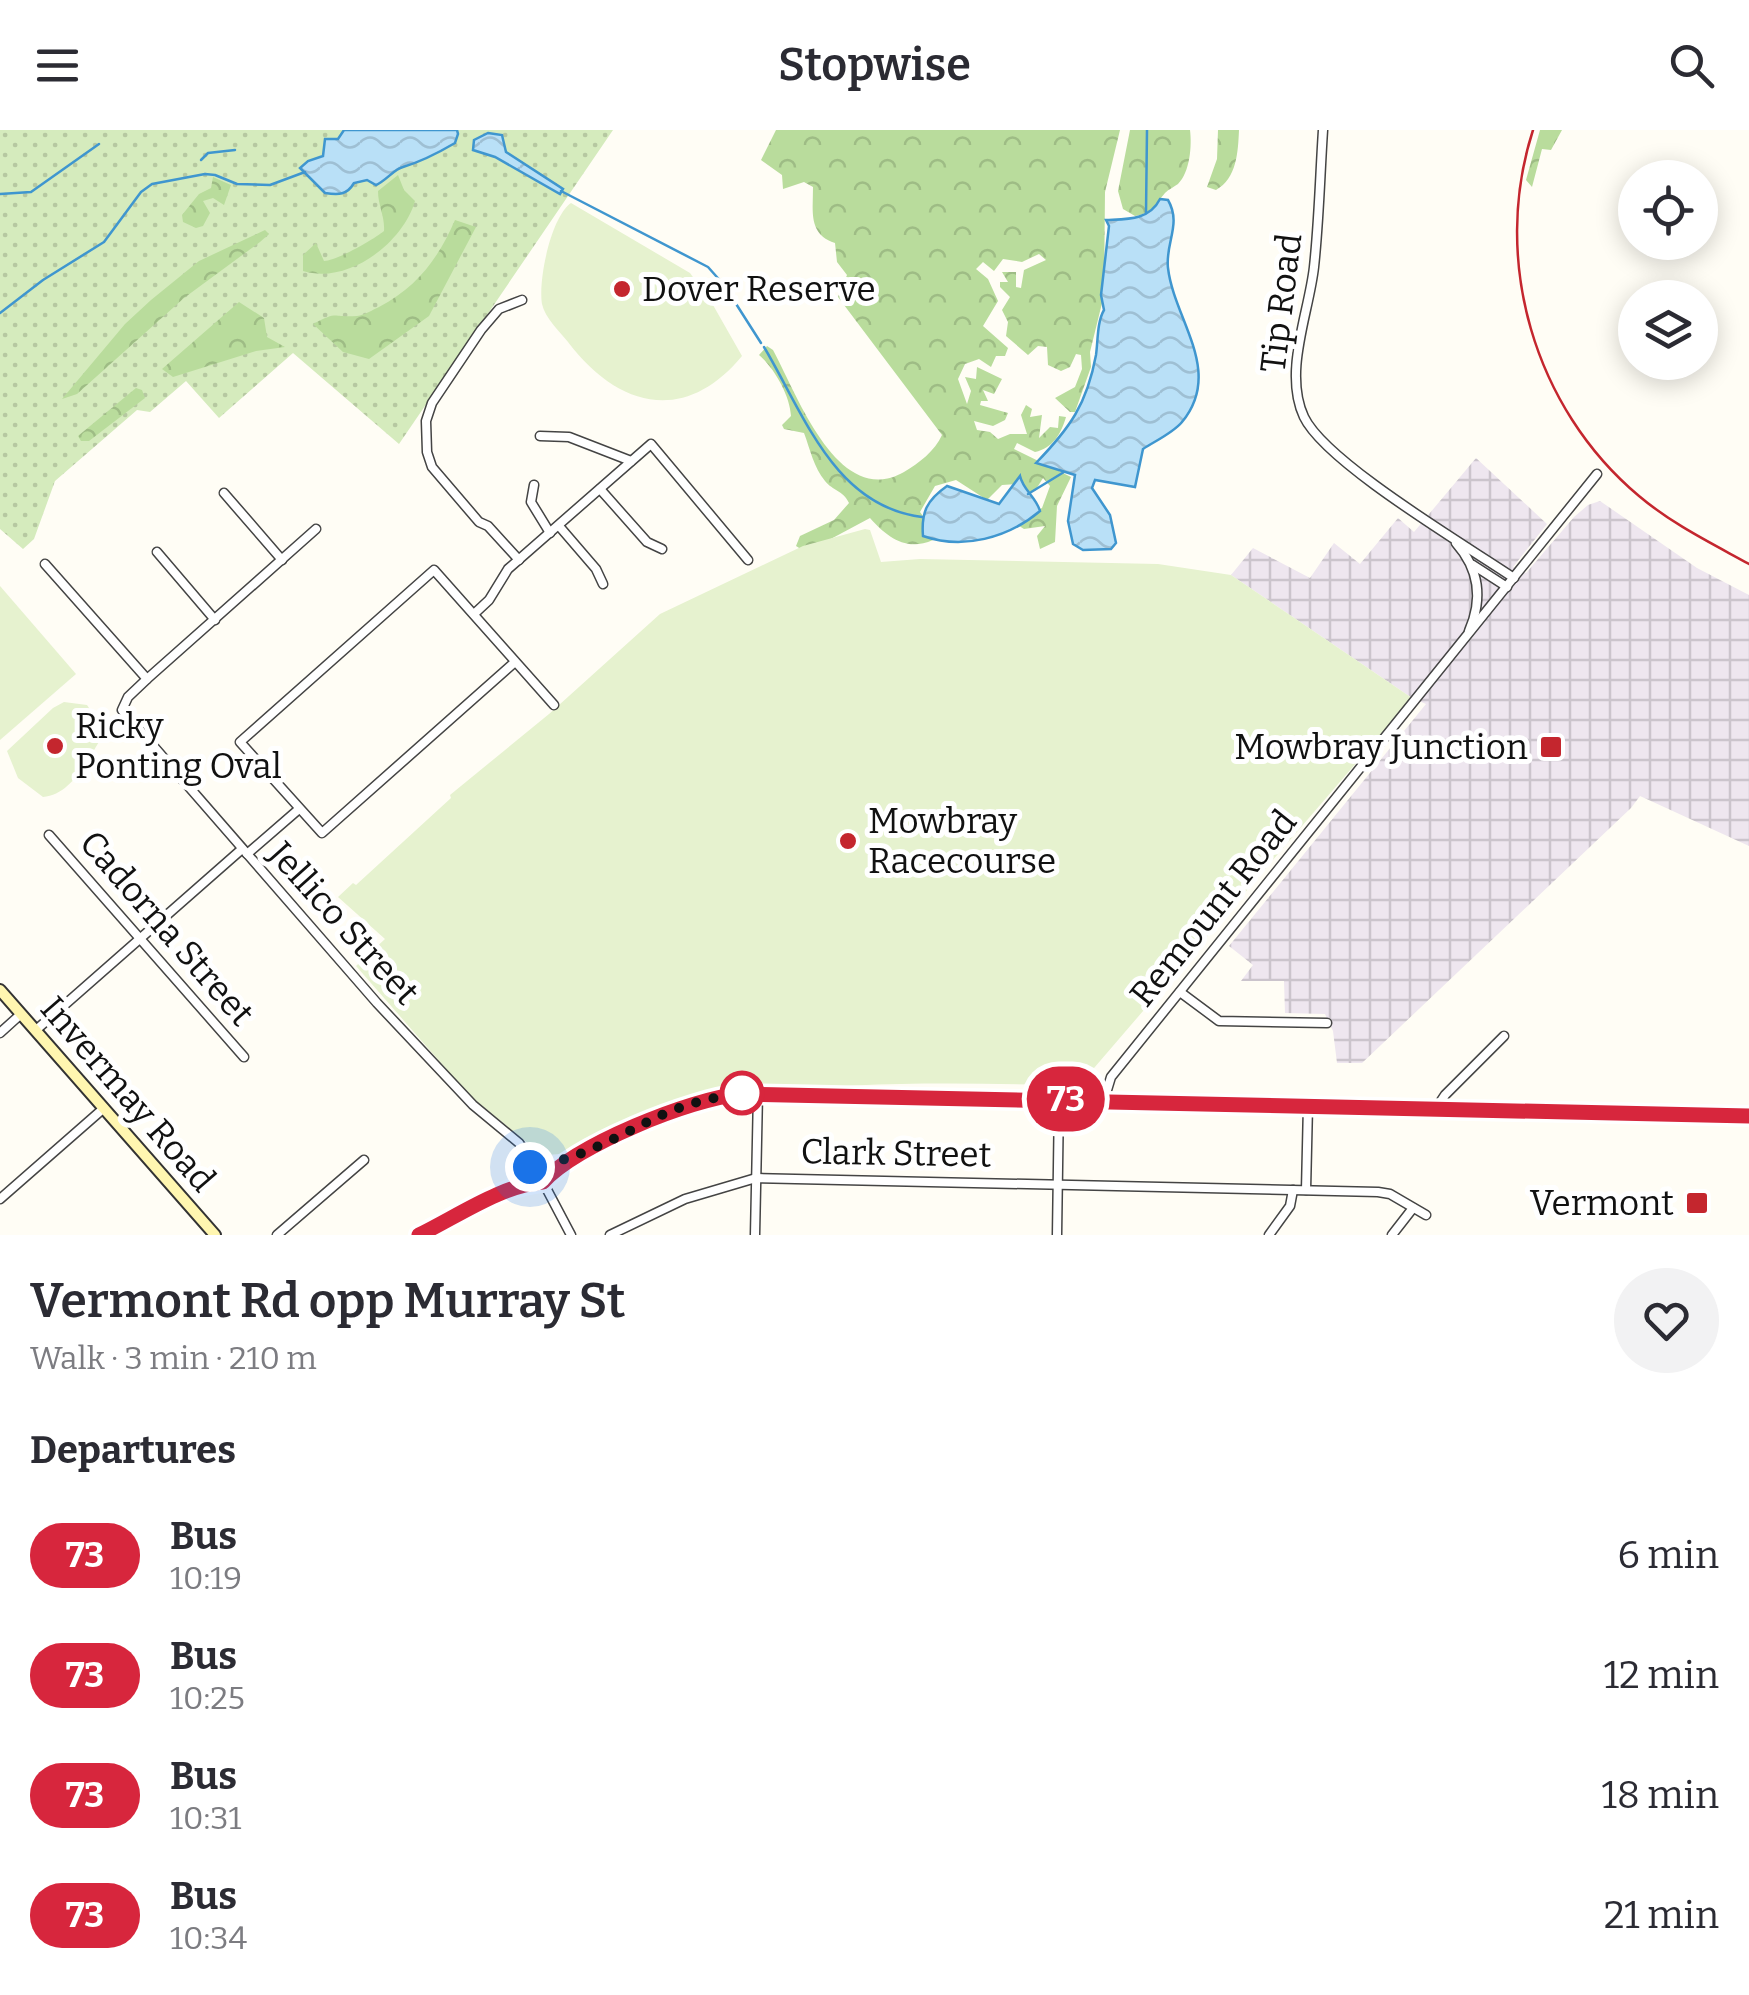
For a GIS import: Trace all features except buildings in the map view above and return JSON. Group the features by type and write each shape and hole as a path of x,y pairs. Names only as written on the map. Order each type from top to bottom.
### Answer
{"street":[{"name":"Tip Road","path":"1323,130 1314,271 1297,366 1300,403 1309,425 1329,448 1514,578"},
{"path":"519,560 488,526 479,522 432,467 427,452 426,421 432,403 481,330 499,309 522,300"},
{"path":"540,436 570,437 631,461"},
{"path":"474,614 519,560 651,444 748,560"},
{"name":"Remount Road","path":"1104,1100 1112,1077 1598,474"},
{"path":"534,484 531,502 550,534"},
{"path":"600,489 647,542 662,549"},
{"path":"224,492 282,560"},
{"path":"559,526 596,569 603,584"},
{"path":"46,564 147,679 316,529"},
{"name":"Tip Road","path":"1447,532 1474,566 1508,587"},
{"path":"157,552 214,620"},
{"path":"1464,642 1478,600 1474,566 1482,556"},
{"path":"515,662 322,834 240,742 434,570 554,705"},
{"name":"Jellico Street","path":"147,679 124,702 122,710 376,1003 473,1105 519,1143 539,1172 571,1235"},
{"path":"36,1030 244,851 299,809"},
{"name":"Cadorna Street","path":"49,836 244,1057"},
{"name":"Invermay Road","path":"0,990 215,1235"},
{"path":"1180,992 1219,1021 1327,1022"},
{"path":"0,1033 22,1014"},
{"path":"1437,1108 1504,1036"},
{"path":"755,1235 758,1092"},
{"path":"419,1235 539,1172 687,1105 758,1092 1749,1116"},
{"path":"1057,1235 1059,1099"},
{"path":"1306,1190 1308,1105"},
{"path":"0,1199 104,1108"},
{"path":"277,1235 364,1160"},
{"name":"Clark Street","path":"610,1235 685,1199 756,1178 1385,1193 1426,1215"},
{"path":"1269,1235 1290,1206 1293,1190"},
{"path":"1392,1235 1413,1208"}],"shaded area":[{"path":"1476,458 1547,524 1513,567 1526,573 1574,517 1600,501 1697,568 1749,595 1749,846 1640,796 1362,1063 1337,1063 1333,1031 1325,1014 1285,1013 1284,981 1241,981 1253,965 1229,946 1426,704 1231,575 1253,548 1310,578 1334,543 1360,564 1398,518 1414,532"}],"green space":[{"path":"0,130 613,130 399,444 293,353 219,418 186,381 150,412 137,410 55,481 34,539 23,549 0,529"},
{"path":"776,130 1120,130 1105,192 1104,295 1090,352 1091,367 1075,412 1055,398 1075,387 1082,369 1081,355 1076,354 1070,367 1061,371 1048,365 1047,347 1038,346 1028,355 1006,336 1008,322 1002,310 1010,297 1000,287 1000,282 1008,282 1002,272 1016,272 1016,287 1021,288 1024,270 1046,260 1039,254 1022,262 1003,259 994,271 983,262 976,269 988,279 998,301 983,326 1008,348 1005,356 996,356 991,367 979,359 965,364 958,379 967,404 971,391 965,377 976,379 977,367 1002,379 994,394 983,390 988,401 981,401 980,405 1008,413 1005,420 993,426 974,421 977,430 990,432 998,439 1027,434 1021,415 1026,405 1032,409 1030,417 1042,415 1039,438 1050,427 1058,428 1059,416 1066,417 1059,434 1047,447 1035,452 1017,443 1014,449 1071,477 1057,506 1055,542 1040,549 1037,536 1045,526 1024,529 1016,524 1018,518 1042,508 1050,486 1043,478 1035,491 1024,492 1017,484 1002,485 987,500 956,480 935,486 920,512 931,527 933,540 923,543 898,541 870,518 812,549 804,551 796,546 800,536 834,520 849,503 821,476 804,433 784,429 782,425 791,416 790,408 781,383 759,355 767,346 773,350 823,442 840,462 859,475 880,479 904,472 926,456 942,435 838,297 847,275 837,262 835,243 816,228 813,187 804,182 783,189 782,175 761,160"},
{"path":"1130,130 1190,130 1191,136 1182,179 1149,211 1135,216 1123,209 1118,191"},
{"path":"1218,130 1239,130 1232,172 1216,190 1207,187 1217,159"},
{"path":"1540,130 1562,130 1551,150 1542,149 1532,187 1526,180"},
{"path":"398,175 404,190 415,201 399,232 355,266 320,274 303,271 303,255 316,243 324,261 330,260 384,231 378,191"},
{"path":"213,177 231,185 224,205 213,198 203,201 210,213 203,226 196,228 183,222 182,215 199,194 211,188"},
{"name":"Dover Reserve","path":"571,203 690,273 742,356 720,378 698,392 675,399 652,400 630,394 587,364 557,329 542,304 542,280 557,221"},
{"path":"455,220 476,227 429,316 369,359 343,352 313,324 332,316 363,315 405,290 434,259"},
{"path":"265,230 269,234 260,242 184,298 77,394 62,399 125,324 151,300 199,261"},
{"path":"239,302 264,318 267,337 285,347 256,351 173,377 162,369"},
{"path":"136,388 142,390 145,398 89,441 81,441 78,436"},
{"name":"Mowbray Racecourse","path":"870,530 881,562 920,559 1158,564 1231,575 1412,698 1076,1089 1071,1085 913,1084 759,1094 654,1114 571,1152 541,1154 469,1095 356,966 385,939 338,897 660,614 803,546"},
{"path":"0,586 76,674 0,740"},
{"name":"Ricky Ponting Oval","path":"64,702 87,705 105,732 72,782 54,795 43,797 18,778 7,751"}],"water":[{"path":"344,130 457,130 458,134 455,143 400,168 376,185 367,180 354,183 342,193 325,193 300,168 323,156 325,139 338,139"},
{"path":"488,133 502,135 506,152 563,189 560,194 495,157 473,150 474,140"},
{"path":"1160,199 1168,200 1172,209 1168,268 1198,365 1194,403 1182,422 1143,449 1135,487 1095,480 1092,488 1110,515 1116,543 1111,549 1083,550 1073,544 1068,521 1075,475 1036,463 1075,414 1088,388 1104,310 1101,295 1109,226 1106,220 1143,215"},
{"path":"1020,476 1040,511 1027,520 984,539 954,542 923,536 927,507 947,486 999,504"}],"waterway":[{"path":"1146,213 1147,130"},
{"path":"0,194 31,192 99,144"},
{"path":"201,160 208,153 235,150"},
{"path":"0,313 43,280 104,242 141,192 152,184 205,174 237,184 270,185 305,172"},
{"path":"561,191 708,267 761,343"},
{"path":"764,347 808,427 844,476 866,495 892,509 922,517"},
{"path":"1028,494 1064,472"}],"railway":[{"path":"1533,130 1521,179 1517,230 1520,280 1531,329 1548,376 1572,420 1603,460 1639,496 1678,524 1749,564"}],"bus line":[{"name":"73","path":"419,1235 508,1190 532,1181 543,1182 582,1154 668,1112 706,1099 740,1094 887,1094 1749,1116"}],"place":[{"name":"Dover Reserve","path":"622,289"},
{"name":"Ricky Ponting Oval","path":"55,746"},
{"name":"Mowbray Junction","path":"1551,747"},
{"name":"Mowbray Racecourse","path":"848,841"},
{"name":"Vermont","path":"1697,1203"}],"route":[{"path":"530,1167 537,1162 545,1164 582,1154 687,1105 742,1093"}]}
